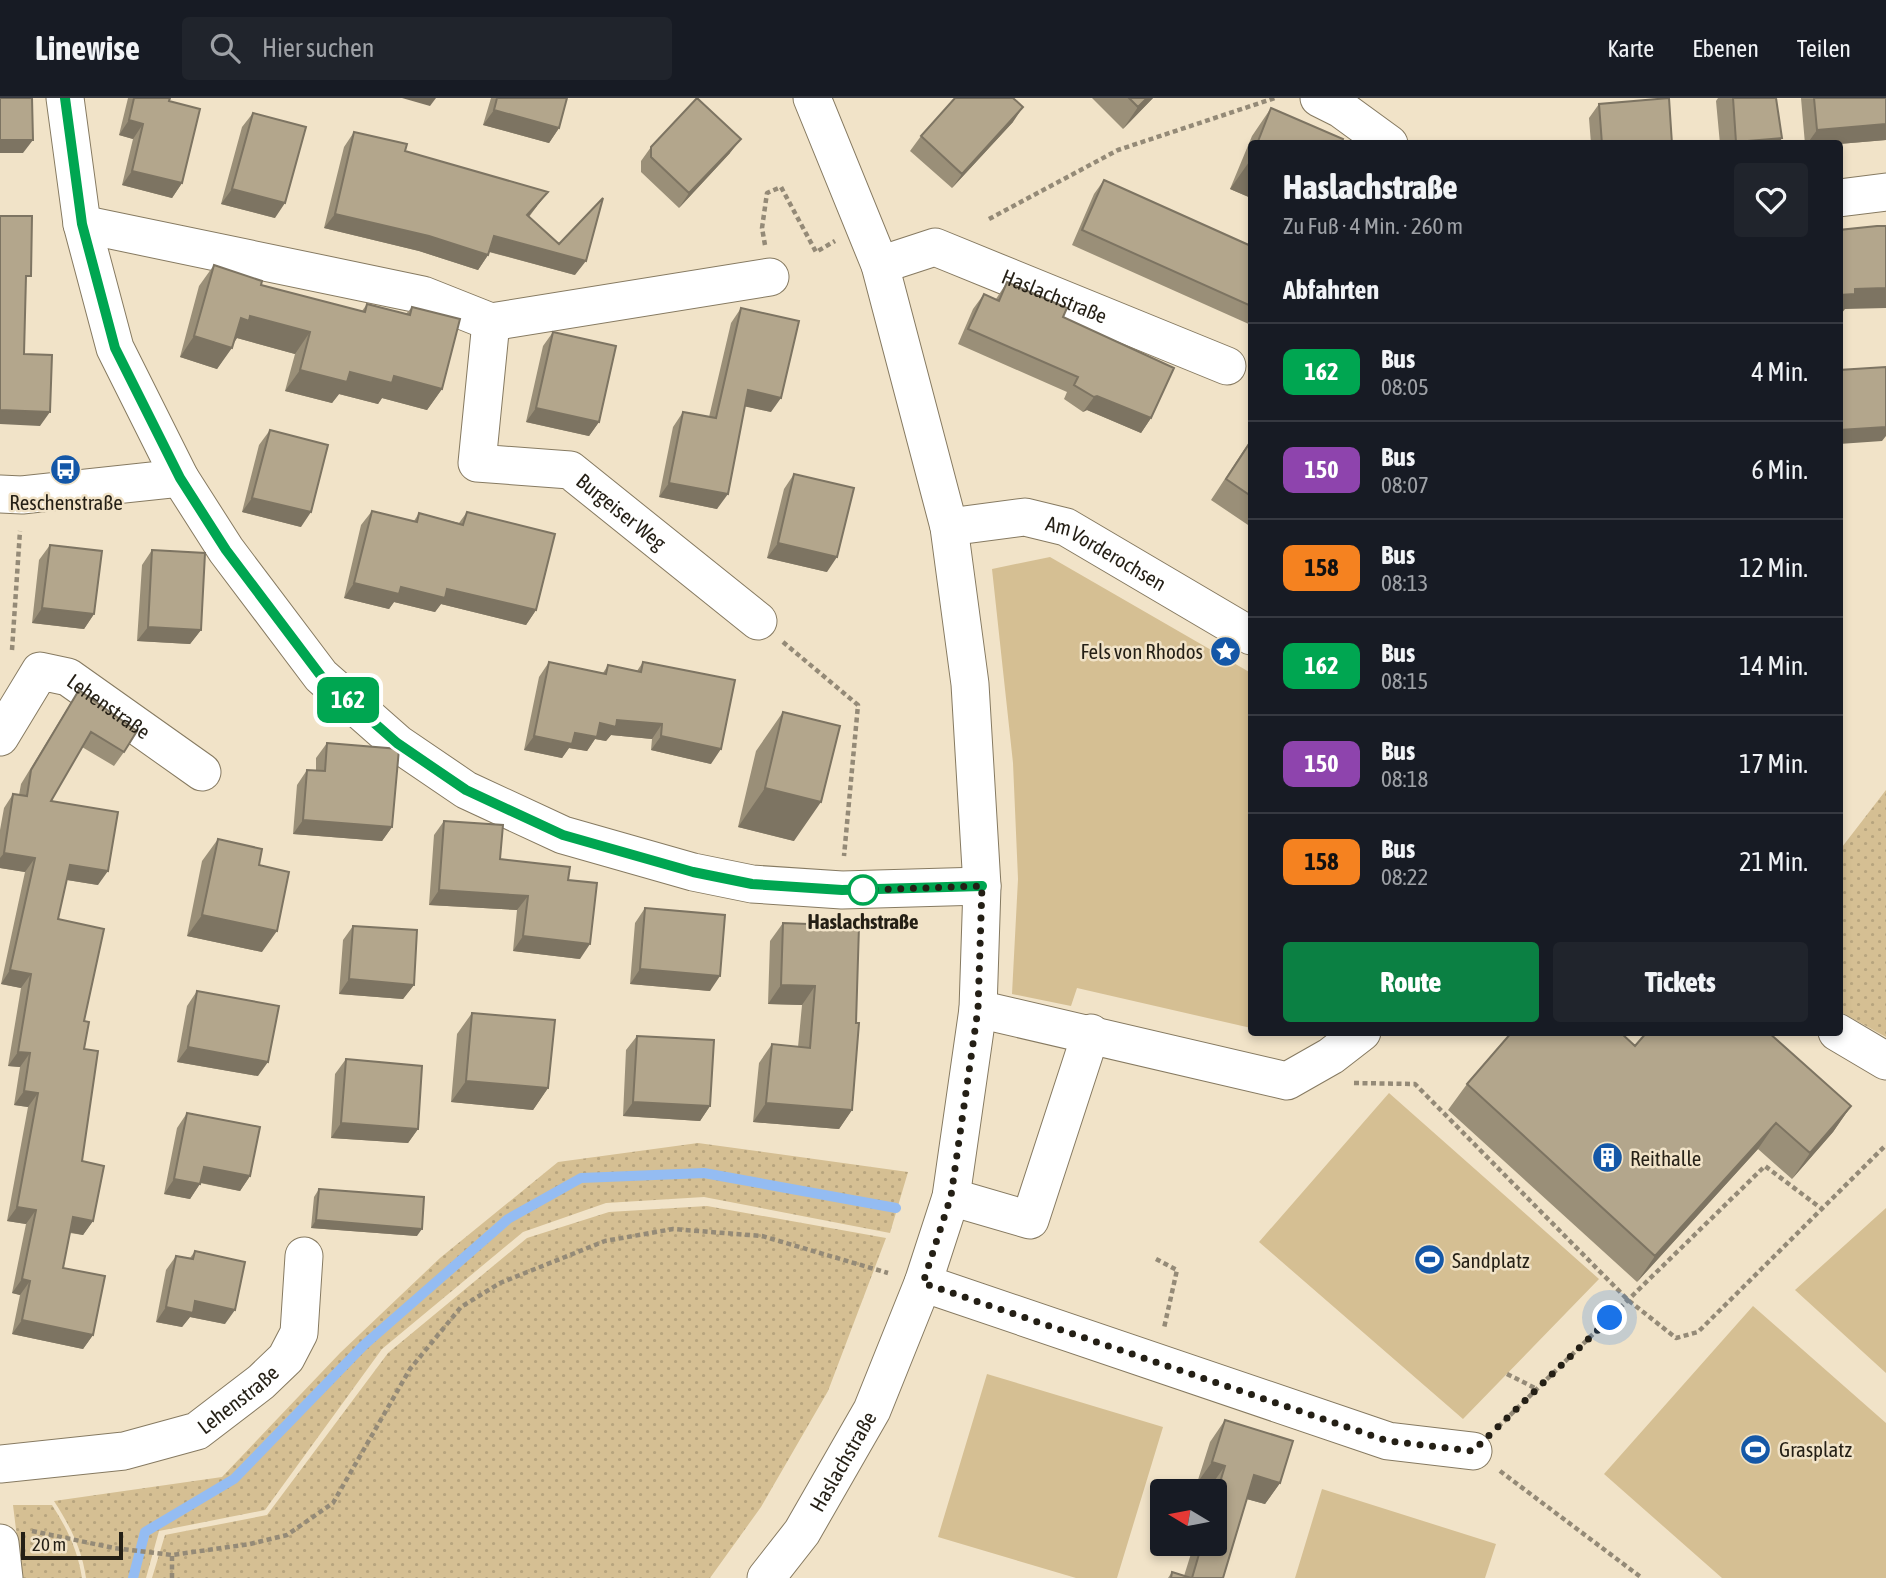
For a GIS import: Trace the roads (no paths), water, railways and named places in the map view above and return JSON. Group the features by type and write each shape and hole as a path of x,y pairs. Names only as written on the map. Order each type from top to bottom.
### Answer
{"street":[{"path":"65,98 82,224 115,348 180,478 226,550 321,676 397,743 466,790 563,835 693,872 752,884 842,890 982,886"},
{"name":"Haslachstraße","path":"766,1578 802,1532 872,1410 923,1283 951,1196 978,1009 982,886 970,684 949,527 880,265 812,98"},
{"path":"1318,98 1341,109 1384,140"},
{"path":"1843,197 1886,192"},
{"path":"82,224 423,295 491,322 770,276"},
{"name":"Haslachstraße","path":"880,265 934,247 1227,366"},
{"name":"Burgeiser Weg","path":"491,322 477,463 570,470 758,621"},
{"path":"11,494 180,478"},
{"name":"Am Vorderochsen","path":"949,527 1025,517 1066,527 1248,634"},
{"name":"Lehenstraße","path":"0,737 40,671 68,677 202,772"},
{"path":"978,1009 1091,1033 1287,1081 1331,1056 1357,1036"},
{"path":"951,1196 1030,1220 1091,1033"},
{"path":"1843,1036 1886,1061"},
{"name":"Lehenstraße","path":"0,1464 124,1451 197,1431 261,1382 286,1358 299,1333 304,1256"},
{"path":"923,1283 1388,1441 1473,1451"},
{"path":"4,1578 13,1536"}],"waterway":[{"path":"133,1578 145,1532 234,1479 364,1345 508,1219 581,1178 704,1173 896,1208"}],"place":[{"name":"Reschenstraße","path":"66,470"},
{"name":"Fels von Rhodos","path":"1226,651"},
{"name":"Haslachstraße","path":"863,890"},
{"name":"Reithalle","path":"1607,1158"},
{"name":"Sandplatz","path":"1429,1260"},
{"name":"Grasplatz","path":"1756,1449"}]}
